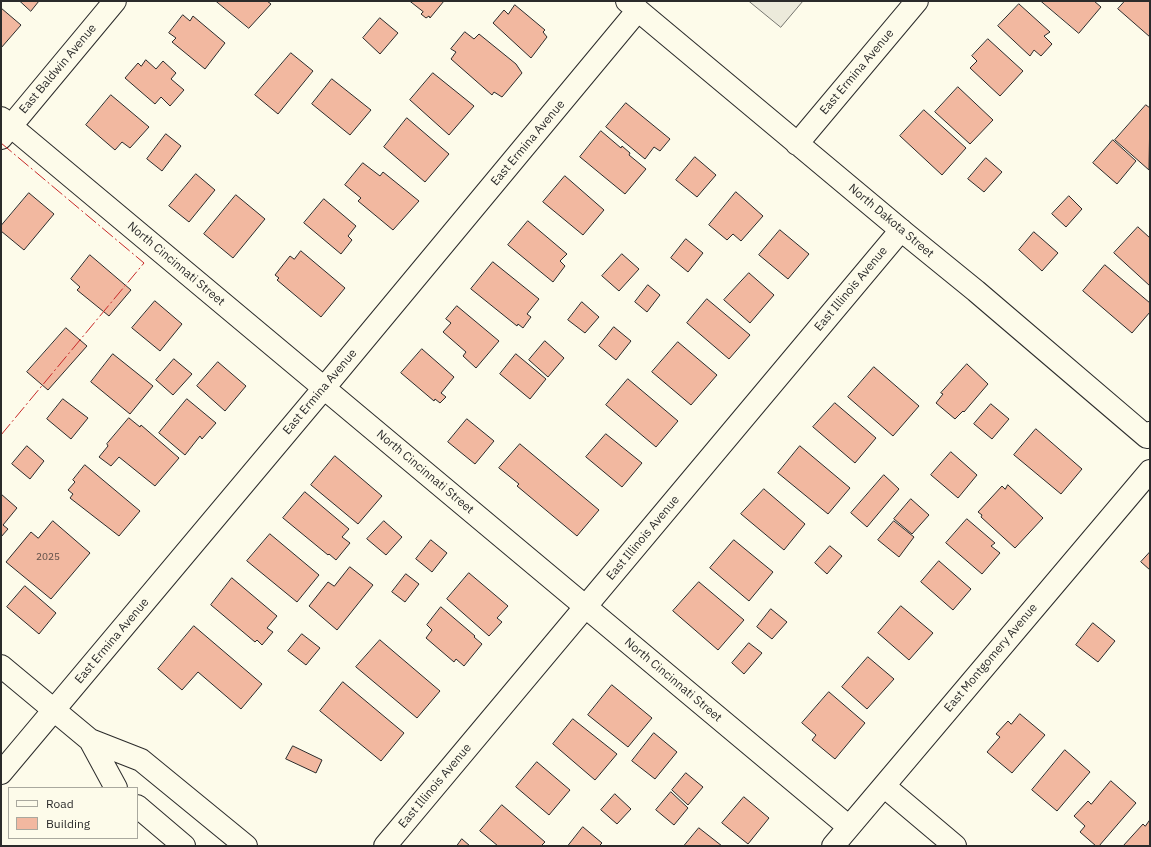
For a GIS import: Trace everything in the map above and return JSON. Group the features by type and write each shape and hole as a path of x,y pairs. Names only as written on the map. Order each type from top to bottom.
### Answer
{"street":[{"name":"East Baldwin Avenue","path":"4,127 115,1"},
{"name":"East Ermina Avenue","path":"798,144 917,1"},
{"name":"East Ermina Avenue","path":"1,773 324,388 633,6"},
{"name":"North Dakota Street","path":"633,6 1149,438"},
{"name":"North Cincinnati Street","path":"4,127 324,388 849,827"},
{"name":"East Illinois Avenue","path":"386,846 901,230"},
{"name":"East Montgomery Avenue","path":"833,846 1150,470"},
{"path":"1,666 90,740 142,760 246,846"},
{"path":"90,740 115,787"},
{"path":"884,786 955,846"},
{"path":"138,807 184,846"}],"shaded area":[{"path":"749,1 803,1 781,27"}],"building":[{"path":"20,1 39,1 31,11"},
{"path":"216,1 267,1 271,4 249,28"},
{"path":"410,1 444,1 430,18 429,16 426,18 421,14 423,12"},
{"path":"1041,1 1094,1 1101,7 1079,33"},
{"path":"1125,1 1150,1 1150,37 1118,9"},
{"path":"1019,4 1050,32 1044,36 1052,44 1041,56 1034,50 1030,56 998,26"},
{"path":"515,5 545,30 543,32 547,37 531,58 493,23 504,10 508,14"},
{"path":"1,8 21,25 1,48"},
{"path":"183,15 190,21 193,16 225,43 205,69 172,42 176,38 169,33"},
{"path":"380,18 398,33 380,54 363,38"},
{"path":"465,32 474,39 479,34 516,64 522,73 502,97 494,92 492,95 451,59 456,52 451,49"},
{"path":"988,39 1023,71 1000,96 970,68 977,61 972,56"},
{"path":"291,53 313,71 278,114 255,95"},
{"path":"146,60 156,69 163,61 176,73 171,79 184,90 170,106 161,97 155,104 125,78 138,63 141,66"},
{"path":"433,73 474,106 449,135 410,100"},
{"path":"332,79 371,110 350,135 312,104"},
{"path":"958,87 993,120 970,144 935,112"},
{"path":"111,95 149,127 130,148 122,142 115,150 86,125"},
{"path":"626,103 670,139 660,151 654,147 645,159 606,127"},
{"path":"1146,105 1150,108 1149,170 1115,140"},
{"path":"924,110 966,148 942,175 900,136"},
{"path":"407,118 449,154 425,182 384,147"},
{"path":"601,131 621,148 622,146 630,153 629,155 646,169 625,194 580,157"},
{"path":"166,134 181,146 162,171 147,159"},
{"path":"1113,140 1136,161 1117,184 1093,163"},
{"path":"695,157 716,175 697,197 676,180"},
{"path":"986,158 1002,172 984,192 968,179"},
{"path":"363,163 380,176 383,172 419,201 393,230 358,201 361,198 345,185"},
{"path":"196,174 215,190 189,222 169,206"},
{"path":"565,176 604,210 583,235 543,202"},
{"path":"736,192 763,216 741,241 733,234 727,240 709,225"},
{"path":"29,193 54,214 24,250 1,231 1,226"},
{"path":"236,195 265,219 233,258 204,234"},
{"path":"1069,196 1082,209 1066,227 1052,214"},
{"path":"324,199 356,226 348,236 352,240 341,254 304,223"},
{"path":"528,221 567,254 560,261 565,266 553,282 508,245"},
{"path":"1138,227 1150,238 1150,286 1114,253"},
{"path":"780,230 809,254 788,279 759,255"},
{"path":"1034,232 1058,253 1042,271 1019,250"},
{"path":"686,239 703,253 688,272 671,258"},
{"path":"301,251 345,288 321,317 277,280 279,278 275,275 290,256 294,259"},
{"path":"622,254 639,269 619,291 602,276"},
{"path":"90,255 131,290 109,316 77,290 80,287 71,279"},
{"path":"493,262 539,299 527,314 531,317 523,328 518,324 517,326 471,289"},
{"path":"1105,265 1150,303 1150,312 1132,333 1083,291"},
{"path":"749,273 774,295 750,323 724,300"},
{"path":"648,285 660,295 647,312 635,302"},
{"path":"707,299 750,335 729,359 687,323"},
{"path":"155,301 182,324 160,351 132,328"},
{"path":"582,302 599,317 585,333 568,320"},
{"path":"457,306 499,341 476,368 463,356 466,352 443,332 451,323 446,319"},
{"path":"614,327 631,341 616,360 599,346"},
{"path":"66,328 87,346 48,390 27,372"},
{"path":"545,341 564,358 548,377 529,360"},
{"path":"678,342 717,375 691,405 652,372"},
{"path":"422,349 454,377 441,393 446,397 440,403 435,399 434,401 401,373"},
{"path":"113,354 153,386 130,414 91,382"},
{"path":"516,354 546,379 530,399 500,374"},
{"path":"174,359 192,374 173,395 156,380"},
{"path":"218,362 246,386 225,411 197,386"},
{"path":"967,364 988,384 964,412 963,411 955,419 936,403 943,394 941,393"},
{"path":"874,367 919,406 893,436 848,397"},
{"path":"628,379 678,421 656,447 606,405"},
{"path":"63,399 88,418 71,439 47,419"},
{"path":"187,399 216,423 202,439 200,436 185,455 159,433"},
{"path":"835,403 876,438 855,463 813,427"},
{"path":"991,404 1009,419 992,439 974,424"},
{"path":"129,418 140,427 141,425 179,458 155,486 119,457 111,466 99,457 108,446 107,444"},
{"path":"467,419 494,441 475,464 448,442"},
{"path":"1036,429 1082,469 1061,494 1014,455"},
{"path":"606,434 642,463 622,487 586,457"},
{"path":"520,444 599,510 577,536 517,486 519,484 499,468"},
{"path":"27,446 44,461 30,479 12,464"},
{"path":"800,446 850,488 828,514 778,473"},
{"path":"951,452 977,475 958,498 931,475"},
{"path":"335,456 382,496 358,524 311,485"},
{"path":"85,465 140,511 119,536 70,498 73,494 68,490 75,482 73,480"},
{"path":"884,475 899,489 867,527 851,513"},
{"path":"1008,485 1043,518 1015,548 981,517 982,515 978,512 1002,486 1005,489"},
{"path":"764,489 805,524 784,550 741,514"},
{"path":"305,492 349,529 342,537 350,543 336,560 283,518"},
{"path":"1,494 17,508 3,525 8,529 1,537"},
{"path":"911,499 929,515 912,534 894,519"},
{"path":"967,519 995,543 991,546 1000,553 982,574 946,543"},
{"path":"53,521 90,553 51,599 6,562 31,532 38,538"},
{"path":"384,521 402,537 386,555 367,539"},
{"path":"894,521 914,537 899,557 878,540"},
{"path":"270,534 319,575 297,602 247,561"},
{"path":"431,540 447,553 432,572 416,559"},
{"path":"734,540 773,572 749,601 710,568"},
{"path":"830,546 842,556 827,574 815,563"},
{"path":"1150,552 1150,570 1141,562"},
{"path":"939,561 971,589 953,610 921,582"},
{"path":"350,567 373,585 337,630 309,606 328,582 334,586"},
{"path":"469,573 508,606 497,618 502,622 489,636 447,599"},
{"path":"406,574 419,584 405,602 392,592"},
{"path":"232,578 277,616 267,628 273,632 262,645 257,640 255,642 211,605"},
{"path":"699,582 744,620 718,650 673,611"},
{"path":"25,586 56,613 39,634 7,607"},
{"path":"901,606 933,633 909,660 878,633"},
{"path":"441,607 475,636 474,637 482,644 464,666 456,659 454,662 426,638 432,630 427,625"},
{"path":"771,609 787,622 772,639 757,627"},
{"path":"1093,623 1115,641 1098,662 1076,645"},
{"path":"194,626 262,684 241,709 198,672 182,690 158,669"},
{"path":"302,634 320,648 306,665 288,651"},
{"path":"380,640 440,691 417,718 356,667"},
{"path":"749,643 762,653 744,674 732,663"},
{"path":"868,657 894,679 867,709 842,687"},
{"path":"343,682 404,733 381,761 320,711"},
{"path":"612,685 652,718 628,747 588,715"},
{"path":"829,692 865,723 835,759 812,740 816,735 802,723"},
{"path":"1020,714 1045,735 1012,773 987,752 1000,737 996,734 1008,721 1011,724"},
{"path":"573,719 617,754 595,780 553,744"},
{"path":"654,733 677,752 655,779 632,761"},
{"path":"293,746 322,760 316,773 286,759"},
{"path":"1065,750 1090,772 1057,811 1032,790"},
{"path":"537,762 570,790 549,815 516,787"},
{"path":"686,773 703,787 688,805 672,790"},
{"path":"1111,781 1136,803 1099,846 1096,846 1080,832 1085,826 1074,816 1088,801 1091,804"},
{"path":"671,792 688,808 674,825 656,810"},
{"path":"615,794 631,809 617,824 601,810"},
{"path":"744,797 769,818 748,844 722,823"},
{"path":"502,805 545,842 541,846 498,846 480,831"},
{"path":"1150,820 1150,846 1123,846 1143,824 1145,826"},
{"path":"583,827 602,843 599,846 568,846"},
{"path":"699,828 722,846 684,846"},
{"path":"462,839 470,846 457,846"}],"power":[{"path":"1,143 144,263 1,435"}]}
